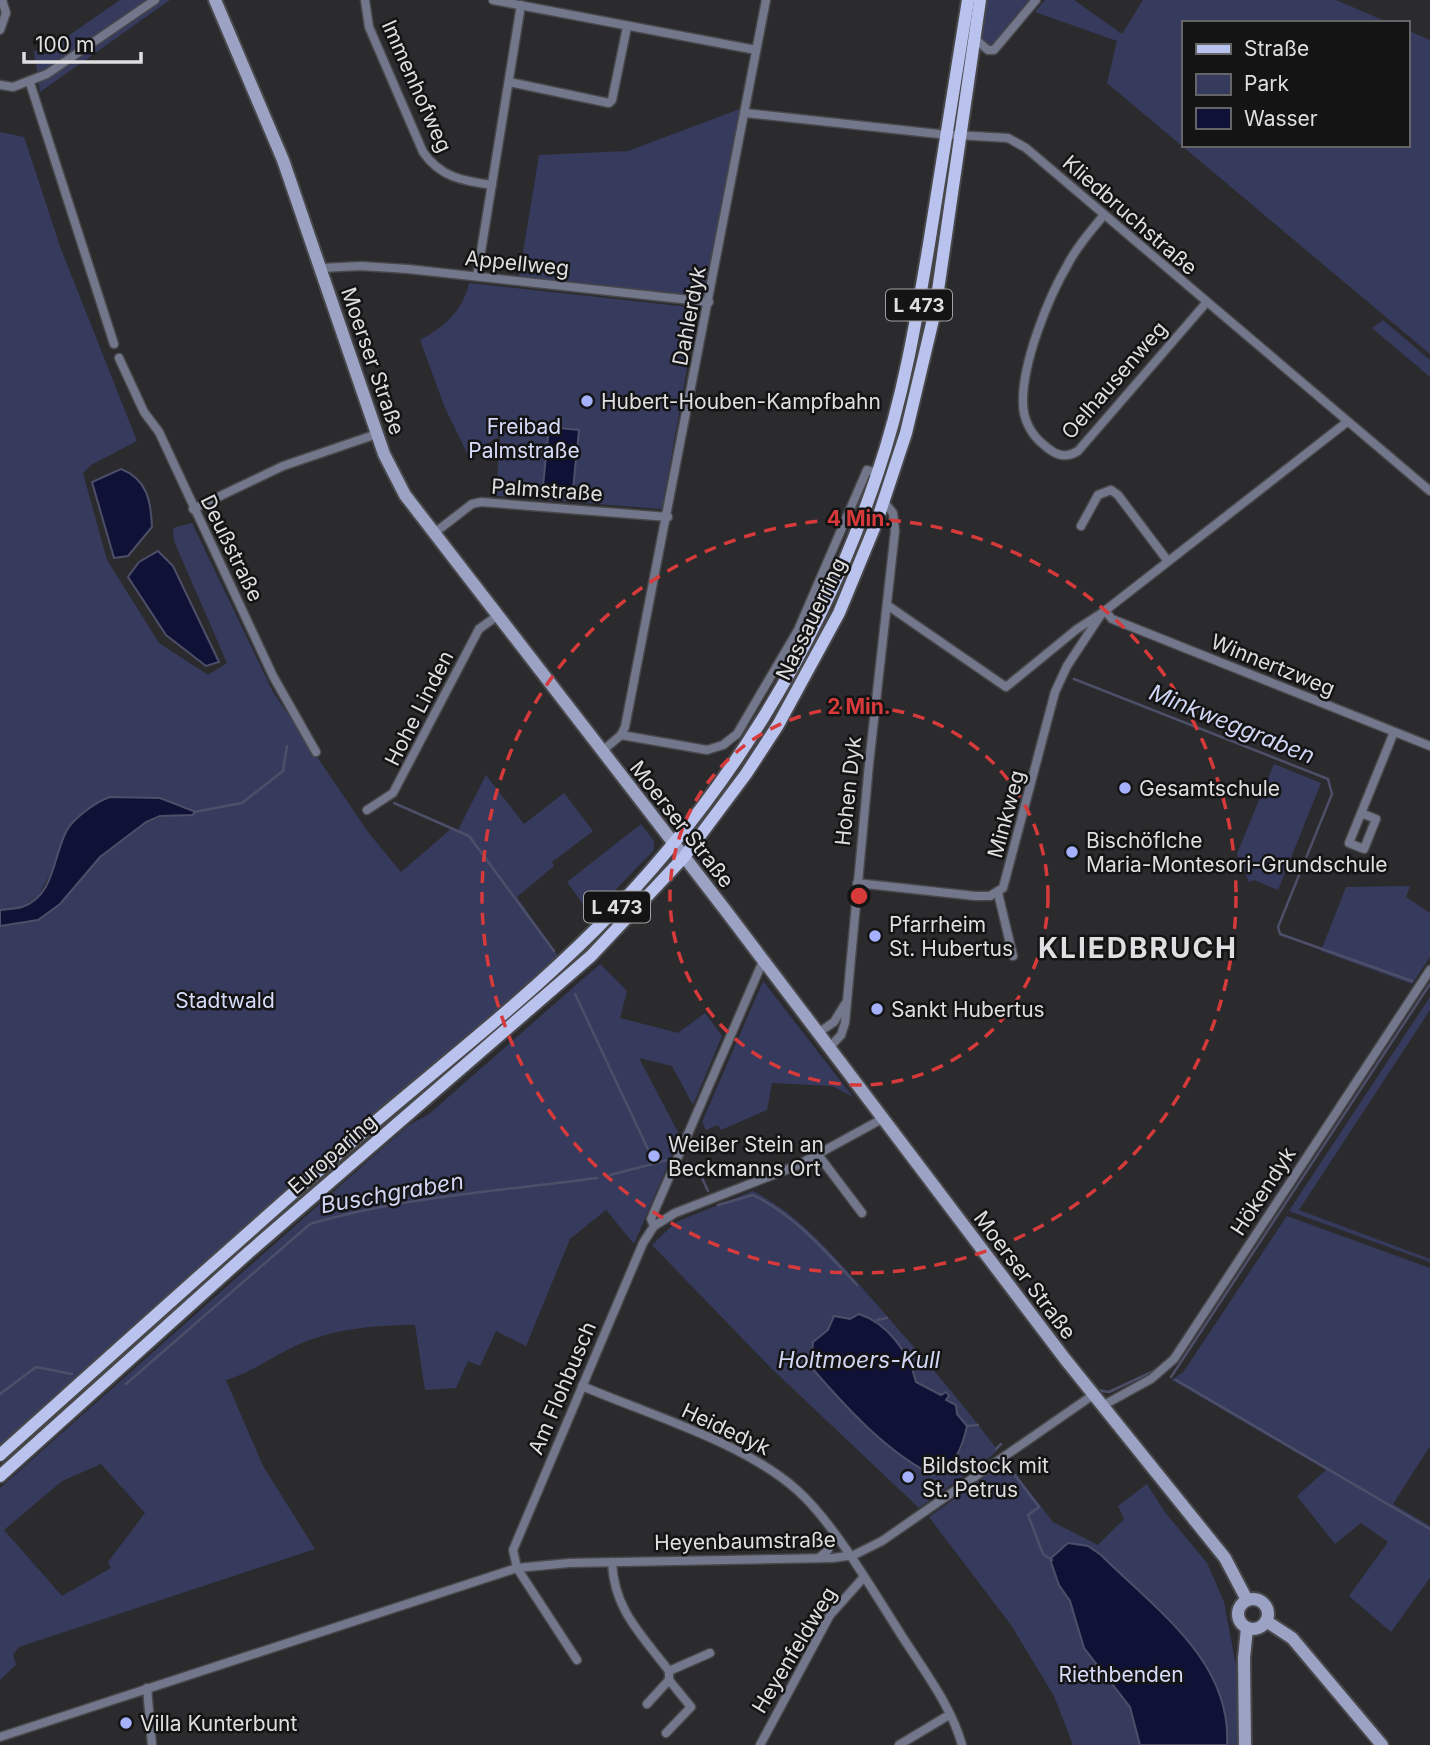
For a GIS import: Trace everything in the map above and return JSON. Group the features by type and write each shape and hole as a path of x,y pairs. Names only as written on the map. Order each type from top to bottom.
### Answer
{"main road":[{"name":"Moerser Straße","path":"215,0 283,160 393,474 433,534 684,857 1101,1406 1225,1558 1247,1600 1264,1604 1268,1615 1266,1621"},
{"name":"Nassauerring","path":"684,857 746,774 778,725 839,614 884,502 921,376 935,311 968,0"},
{"name":"Nassauerring","path":"673,844 734,766 796,663 826,603 907,373 975,39 980,0"},
{"name":"Europaring","path":"0,1455 259,1223 561,963 631,892 673,844"},
{"name":"Europaring","path":"0,1476 258,1244 569,975 644,902 684,857"},
{"name":"Moerser Straße","path":"1247,1600 1238,1609 1237,1616 1247,1628"},
{"path":"1245,1745 1244,1658 1247,1628 1257,1628 1266,1621 1292,1639 1382,1745"}],"street":[{"path":"0,30 6,13 2,0"},
{"path":"1,82 13,87 30,83 155,0"},
{"name":"Immenhofweg","path":"365,0 369,26 423,152 433,167 459,181 492,186"},
{"path":"493,0 756,50"},
{"name":"Dahlerdyk","path":"621,735 668,517 766,0"},
{"path":"975,39 988,50 993,50 1036,0"},
{"path":"477,275 521,5"},
{"path":"509,82 608,103 612,100 626,27"},
{"path":"30,83 114,344"},
{"name":"Kliedbruchstraße","path":"745,113 954,135 1008,138 1026,148 1430,491"},
{"name":"Oelhausenweg","path":"1103,216 1069,261 1058,282 1029,367 1023,402 1025,419 1032,433 1044,446 1060,456 1070,456 1077,451 1206,303"},
{"name":"Appellweg","path":"321,268 361,266 477,275 709,302"},
{"name":"Deußstraße","path":"119,358 144,412 159,432 274,676 316,752"},
{"name":"Minkweg","path":"887,605 1006,687 1077,629 1104,612 1167,560 1347,422"},
{"path":"193,509 283,466 377,434"},
{"name":"Nassauerring","path":"621,735 707,750 723,745 737,734 798,631 873,471"},
{"path":"1081,527 1089,506 1103,491 1111,490 1118,495 1167,560"},
{"name":"Palmstraße","path":"433,534 472,504 481,502 668,517"},
{"name":"Hohen Dyk","path":"829,1048 841,1035 845,1004 895,531 893,513 884,502"},
{"name":"Minkweg","path":"998,893 1007,877 1055,692 1066,666 1104,612"},
{"name":"Winnertzweg","path":"1104,612 1112,619 1430,746"},
{"name":"Hohe Linden","path":"368,810 394,793 479,629 497,616"},
{"path":"1361,813 1394,732"},
{"path":"601,752 621,735"},
{"path":"857,883 975,896 998,893 1013,956"},
{"name":"Am Flohbusch","path":"517,1567 515,1542 643,1243 654,1226 651,1219 763,961"},
{"name":"Hökendyk","path":"1101,1406 1151,1379 1174,1359 1430,970"},
{"path":"818,1033 834,1022 845,1004"},
{"path":"654,1226 674,1213 819,1156 882,1119"},
{"path":"819,1156 862,1213"},
{"name":"Heidedyk","path":"582,1386 741,1452 769,1468 810,1502 864,1577 949,1716 962,1745"},
{"name":"Heyenbaumstraße","path":"0,1737 517,1567 848,1556 882,1541 1093,1395"},
{"path":"817,1558 828,1550 833,1535"},
{"path":"612,1562 613,1586 622,1610 691,1707 666,1733"},
{"path":"517,1567 577,1660"},
{"name":"Heyenfeldweg","path":"760,1745 830,1615 864,1577"},
{"path":"647,1704 669,1675 710,1653"},
{"path":"148,1688 152,1745"},
{"path":"899,1745 949,1716"}],"green space":[{"path":"120,0 170,0 40,92 34,51 45,52"},
{"path":"986,0 1032,0 998,42 988,47 981,38"},
{"path":"1045,0 1074,0 1122,34 1143,0 1336,0 1385,21 1182,21 1182,146 1107,83 1117,41 1035,12"},
{"path":"1409,31 1430,40 1430,354 1183,147 1409,147"},
{"path":"740,109 705,297 519,277 539,155 628,151"},
{"name":"Stadtwald","path":"0,132 24,137 61,249 137,441 91,465 83,473 107,560 159,643 208,675 227,663 174,541 173,528 192,523 273,692 368,832 401,872 451,829 397,805 458,830 486,775 524,824 564,793 593,831 552,862 554,866 517,897 559,957 0,1446 0,926 20,924 48,912 116,842 144,824 175,814 160,798 139,799 58,860 38,896 23,907 0,910"},
{"name":"Hubert-Houben-Kampfbahn","path":"469,283 689,307 696,318 662,509 496,496 500,436 468,455 445,408 420,340 451,317 462,302"},
{"path":"1383,320 1430,360 1430,377 1372,328"},
{"path":"1274,764 1321,783 1278,890 1254,880 1249,882 1237,854"},
{"path":"641,824 654,841 654,850 591,915 567,882"},
{"path":"1410,886 1406,897 1430,913 1430,957 1412,984 1321,951 1346,887"},
{"path":"600,964 627,991 620,1018 678,1033 705,1013 722,1036 693,1105 672,1066 639,1058 680,1136 634,1244 606,1210 570,1239 526,1346 496,1331 480,1366 468,1361 456,1388 425,1390 415,1325 367,1327 321,1336 226,1380 263,1466 315,1549 19,1647 13,1655 16,1665 0,1680 0,1488 386,1145 409,1125 429,1114","holes":["101,1464 145,1513 108,1562 111,1568 62,1596 4,1530 62,1481"]},
{"path":"763,981 853,1097 832,1086 772,1083 767,1110 721,1130 718,1125 706,1130 702,1122"},
{"path":"1430,997 1430,1010 1299,1210 1430,1259 1430,1262 1289,1211"},
{"path":"753,1191 771,1201 817,1239 872,1299 951,1391 997,1451 919,1508 771,1368 652,1245 676,1222","holes":["850,1319 890,1345 906,1361 915,1382 937,1393 951,1406 963,1447 947,1469 915,1466 833,1392 811,1367 813,1342 829,1330 830,1321"]},
{"path":"1287,1216 1430,1268 1430,1446 1393,1504 1430,1526 1430,1578 1391,1632 1349,1596 1388,1542 1361,1523 1335,1544 1297,1496 1326,1470 1172,1380 1184,1371"},
{"name":"Riethbenden","path":"1006,1461 1053,1522 1098,1545 1124,1519 1118,1506 1147,1484 1164,1511 1207,1563 1224,1602 1236,1666 1238,1745 1073,1745 1054,1696 1011,1625 929,1517"}],"water":[{"path":"549,427 579,430 573,489 543,486"},
{"path":"121,469 137,479 146,492 152,527 128,556 114,558 92,482"},
{"path":"158,551 173,566 219,662 206,666 166,635 128,577 139,562"},
{"path":"110,797 160,798 196,812 192,815 160,816 146,822 100,857 60,904 38,920 0,926 0,910 22,907 41,894 52,874 62,840 70,825 86,810"},
{"name":"Holtmoers-Kull","path":"859,1314 879,1324 895,1340 908,1360 916,1382 941,1395 946,1392 949,1396 946,1400 956,1405 957,1414 967,1426 963,1442 952,1462 933,1475 883,1441 811,1367 813,1342 828,1330 834,1316 850,1319"},
{"path":"1068,1543 1088,1546 1101,1555 1186,1639 1204,1662 1217,1687 1225,1715 1227,1745 1140,1745 1130,1707 1084,1648 1070,1601 1059,1585 1050,1559"}],"waterway":[{"name":"Minkweggraben","path":"1074,679 1328,779 1332,794 1278,927 1280,934 1412,981"},
{"path":"194,812 242,803 283,771 287,746"},
{"name":"Buschgraben","path":"394,803 469,836 554,951"},
{"path":"1171,1377 1430,984"},
{"name":"Buschgraben","path":"575,994 654,1162"},
{"name":"Buschgraben","path":"610,1175 668,1160"},
{"path":"687,1162 697,1167 708,1191"},
{"name":"Buschgraben","path":"126,1384 310,1224 416,1201 597,1178"},
{"path":"718,1205 753,1195 769,1204 809,1235 857,1285"},
{"path":"877,1320 887,1318"},
{"name":"Buschgraben","path":"0,1394 36,1367 72,1374"},
{"path":"1096,1390 1109,1392 1154,1371"},
{"path":"1176,1380 1430,1529"},
{"path":"967,1426 978,1425"},
{"path":"996,1449 1001,1444"},
{"path":"1004,1461 1039,1507 1028,1515 1043,1554 1052,1560"}],"place":[{"name":"Hubert-Houben-Kampfbahn","path":"587,401"},
{"name":"Gesamtschule","path":"1125,788"},
{"name":"Bischöflche Maria-Montesori-Grundschule","path":"1072,852"},
{"name":"Pfarrheim St. Hubertus","path":"875,936"},
{"name":"Sankt Hubertus","path":"877,1009"},
{"name":"Weißer Stein an Beckmanns Ort","path":"654,1156"},
{"name":"Bildstock mit St. Petrus","path":"908,1477"},
{"name":"Villa Kunterbunt","path":"126,1723"}],"district":[{"name":"KLIEDBRUCH","path":"1138,948"}],"park label":[{"name":"Freibad Palmstraße","path":"524,438"}]}
